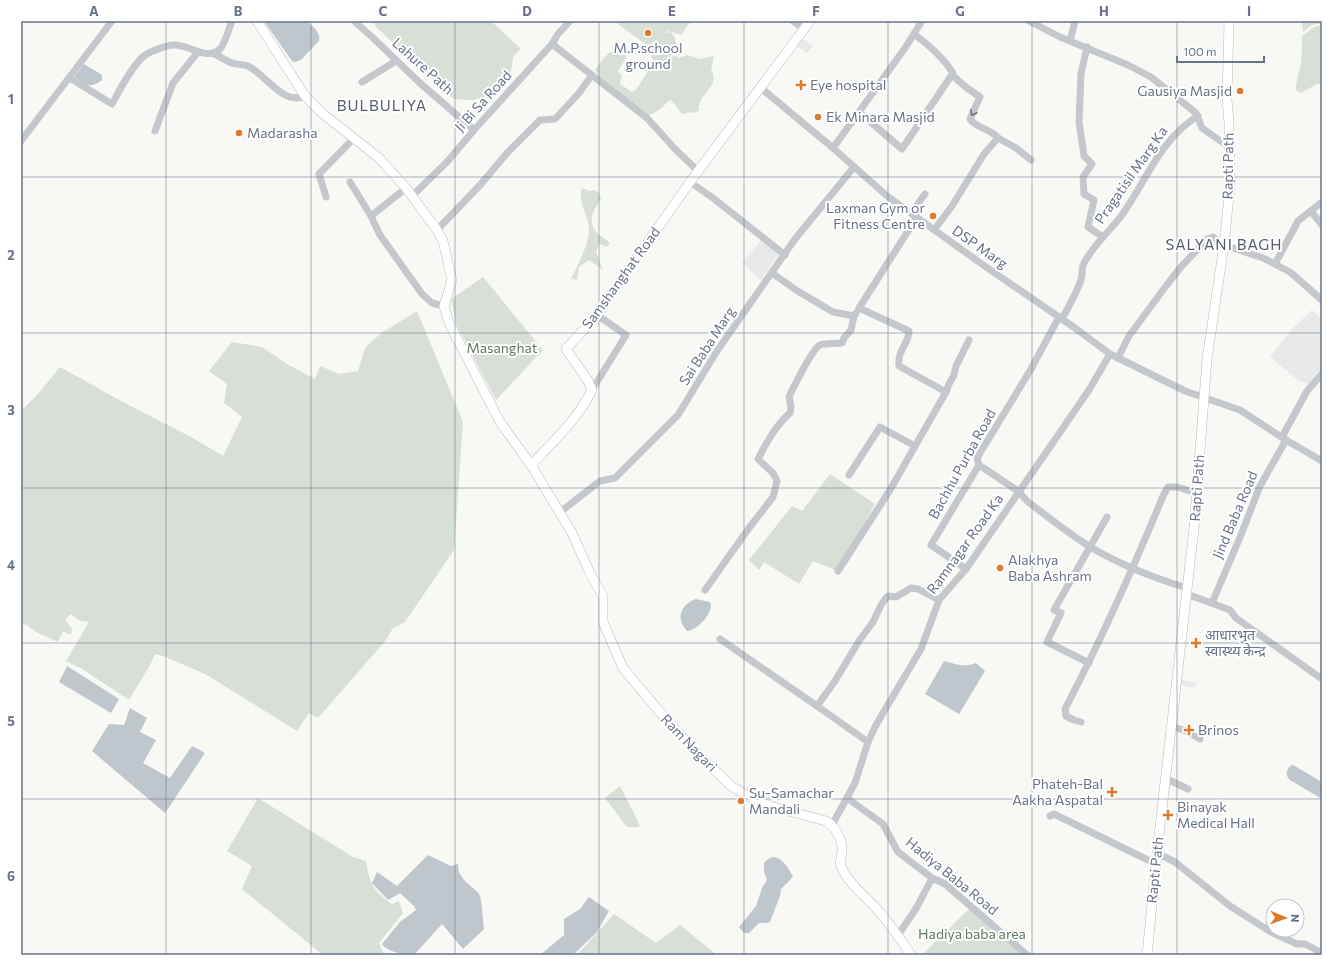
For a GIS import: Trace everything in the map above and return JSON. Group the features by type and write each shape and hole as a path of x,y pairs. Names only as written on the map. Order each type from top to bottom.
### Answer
{"main road":[{"path":"257,21 305,96 322,113 379,158 409,192 437,230 443,241 452,280 444,306"},
{"name":"Samshanghat Road","path":"592,390 588,381 566,349 597,315 690,182 699,172 810,21"},
{"name":"Rapti Path","path":"1147,955 1197,493 1207,359 1224,245 1230,180 1227,99 1229,21"},
{"name":"Ram Nagari","path":"444,306 450,323 500,422 531,465 572,533 589,571 604,597 603,622 623,668 697,753 731,786 752,799 770,806 826,821 832,824"},
{"path":"531,465 558,436 585,403 592,390"},
{"path":"832,824 842,842 840,865 849,880 898,935 911,955"}],"street":[{"path":"21,141 112,21"},
{"path":"213,53 221,49 232,21"},
{"name":"Lahure Path","path":"354,21 396,62 474,130"},
{"name":"Ji Bi Sa Road","path":"371,216 409,192 447,162 552,44 558,34 570,21"},
{"path":"793,21 804,29"},
{"path":"833,148 922,21"},
{"path":"1029,21 1060,37 1128,65 1151,77 1196,113 1202,128 1229,147"},
{"path":"1070,41 1075,21"},
{"path":"914,34 928,44 942,58 953,73 952,75 980,97 970,119 973,123 1016,148 1031,160"},
{"path":"552,44 648,118 675,150 699,172"},
{"path":"70,78 112,104 138,62 146,54 173,45 184,46 198,52 213,53 233,63 249,66 277,90 290,98 299,99 305,96"},
{"path":"1087,47 1081,74 1079,122 1084,156 1092,164 1083,177 1084,194 1094,200 1088,227 1103,236"},
{"path":"155,131 173,83 198,52"},
{"path":"362,82 396,62"},
{"path":"437,230 540,120 555,119 579,93 592,75"},
{"path":"859,112 902,149 952,75"},
{"name":"DSP Marg","path":"761,88 833,148 887,196 1110,354 1185,391 1240,410 1322,461"},
{"name":"Pragatisil Marg Ka","path":"1061,318 1082,278 1083,264 1103,236 1121,216 1157,158 1177,132 1188,122 1198,116"},
{"path":"326,197 319,174 354,138"},
{"path":"934,230 952,206 984,154 998,138"},
{"name":"Sai Baba Marg","path":"559,513 600,481 615,478 678,415 717,351 795,239 854,167"},
{"path":"350,182 371,216 380,235 422,294 432,303 444,306"},
{"path":"690,182 713,198 785,255"},
{"path":"705,590 773,497 777,481 773,473 758,459 774,431 790,413 791,407 789,397 815,348 824,344 842,343 850,330 854,316 925,194"},
{"path":"1275,264 1298,221 1322,202"},
{"path":"1311,211 1322,225"},
{"path":"1118,358 1129,336 1180,268 1207,239 1213,237 1224,245 1257,255 1290,272 1322,300"},
{"path":"772,273 796,290 833,312 854,316"},
{"path":"859,308 909,331 909,335 898,358 899,366 946,392"},
{"path":"592,390 626,335 597,315"},
{"name":"Bachhu Purba Road","path":"966,569 931,545 979,465 977,458 1061,318"},
{"path":"838,571 890,490 946,392 954,375 956,366 969,340"},
{"name":"Ramnagar Road Ka","path":"832,824 848,798 855,783 868,742 876,725 921,649 939,600 966,569 1089,390 1110,354"},
{"name":"Jind Baba Road","path":"1212,603 1260,486 1307,391 1322,374"},
{"path":"849,475 880,427 915,446"},
{"path":"979,465 1018,492 1027,501 1090,547 1133,568 1230,610 1236,618 1322,679"},
{"path":"1081,722 1066,716 1065,709 1089,663 1133,568 1163,496 1168,487 1177,487 1197,493"},
{"path":"1089,663 1047,642 1061,613 1054,610 1108,517"},
{"path":"817,706 835,682 859,641 873,622 881,605 888,596 896,596 911,588 918,589 939,600"},
{"path":"720,639 868,742"},
{"path":"1171,726 1200,738"},
{"path":"1165,778 1188,789"},
{"name":"Hadiya Baba Road","path":"848,798 883,824 898,852 932,878 945,884 1027,955"},
{"path":"1050,816 1054,814 1156,864"},
{"path":"1157,853 1175,862 1230,906 1271,932 1297,944 1305,944 1322,953"},
{"path":"898,935 917,907 932,878"}],"shaded area":[{"path":"264,21 307,21 318,32 319,41 301,60 295,62 292,61"},
{"path":"801,38 813,46 807,53 795,44"},
{"path":"84,64 102,75 102,80 95,84 87,85 78,80 75,76"},
{"path":"762,239 780,252 761,280 742,263"},
{"path":"1312,310 1322,319 1322,369 1309,384 1299,381 1270,357 1291,330"},
{"path":"696,599 710,602 710,610 708,615 696,628 687,631 681,621 681,612 687,604"},
{"path":"944,661 964,665 976,663 985,671 959,714 925,694"},
{"path":"67,666 119,699 111,713 59,682"},
{"path":"1179,679 1197,683 1193,688 1178,684"},
{"path":"130,708 147,718 140,732 156,740 143,763 170,778 192,746 205,753 165,813 92,751 109,724 124,725"},
{"path":"1293,765 1322,782 1322,799 1288,778 1287,771 1290,766"},
{"path":"428,855 451,866 458,864 462,878 479,894 482,905 484,929 463,949 442,924 414,955 401,954 384,947 382,944 400,922 416,910 414,906 400,893 388,900 372,883 377,872 397,886"},
{"path":"773,857 776,857 782,861 793,876 781,889 780,896 770,922 759,923 749,933 744,933 739,927 756,906 762,888 767,880 764,872 764,863"},
{"path":"589,897 609,911 597,932 573,955 540,955 564,935 564,919 580,909"}],"green space":[{"path":"374,21 491,21 521,49 513,57 510,74 500,88 483,98 473,100 454,99 376,27"},
{"path":"614,21 691,21 681,35 668,31 666,33 671,32 676,42 670,57 676,56 678,58 687,55 700,59 714,56 711,70 714,76 713,81 701,100 699,110 695,113 691,112 682,114 670,100 659,110 648,116 600,78 595,70 606,56 621,46 626,48 627,55 618,72 622,75 620,84 632,92 636,90 653,63 649,50 656,43 657,39 648,46"},
{"path":"1302,21 1322,21 1322,23 1312,25 1303,32"},
{"path":"1322,25 1322,84 1317,84 1301,93 1296,90 1301,60 1302,36 1314,27"},
{"path":"582,188 589,191 595,190 599,193 601,199 592,215 592,224 597,233 610,243 607,247 599,244 596,252 603,270 589,260 579,267 577,280 571,279 583,254 589,235 587,219 581,198"},
{"name":"Masanghat","path":"483,277 543,350 496,400 456,324 451,299"},
{"path":"417,311 463,422 454,550 405,622 393,628 386,640 318,718 309,713 297,731 205,674 155,654 129,700 82,669 66,661 89,622 80,621 71,614 65,619 72,629 71,635 63,631 58,642 36,632 27,625 21,624 21,405 24,408 60,367 121,401 191,437 223,456 242,417 224,403 227,384 209,371 232,342 262,347 287,364 315,379 320,366 339,374 358,371 365,348 380,334"},
{"path":"830,474 875,504 838,571 813,561 799,584 764,562 759,570 749,560 792,506 802,511"},
{"path":"620,786 640,827 627,827 605,798"},
{"path":"258,798 353,857 366,861 369,876 376,891 392,904 399,901 403,913 379,943 384,955 323,955 242,889 252,866 227,851"},
{"name":"Hadiya baba area","path":"971,907 1028,955 922,955"},
{"path":"614,914 656,943 680,925 717,955 577,955"}],"place":[{"name":"M.P.school ground","path":"648,33"},
{"name":"Eye hospital","path":"801,85"},
{"name":"Gausiya Masjid","path":"1240,91"},
{"name":"Ek Minara Masjid","path":"818,117"},
{"name":"Madarasha","path":"239,133"},
{"name":"Laxman Gym or Fitness Centre","path":"933,216"},
{"name":"Alakhya Baba Ashram","path":"1000,568"},
{"name":"आधारभुत स्वास्थ्य केन्द्र","path":"1196,643"},
{"name":"Brinos","path":"1189,730"},
{"name":"Phateh-Bal Aakha Aspatal","path":"1112,792"},
{"name":"Su-Samachar Mandali","path":"741,801"},
{"name":"Binayak Medical Hall","path":"1168,815"}],"district":[{"name":"BULBULIYA","path":"382,106"},
{"name":"SALYANI BAGH","path":"1224,245"}]}
